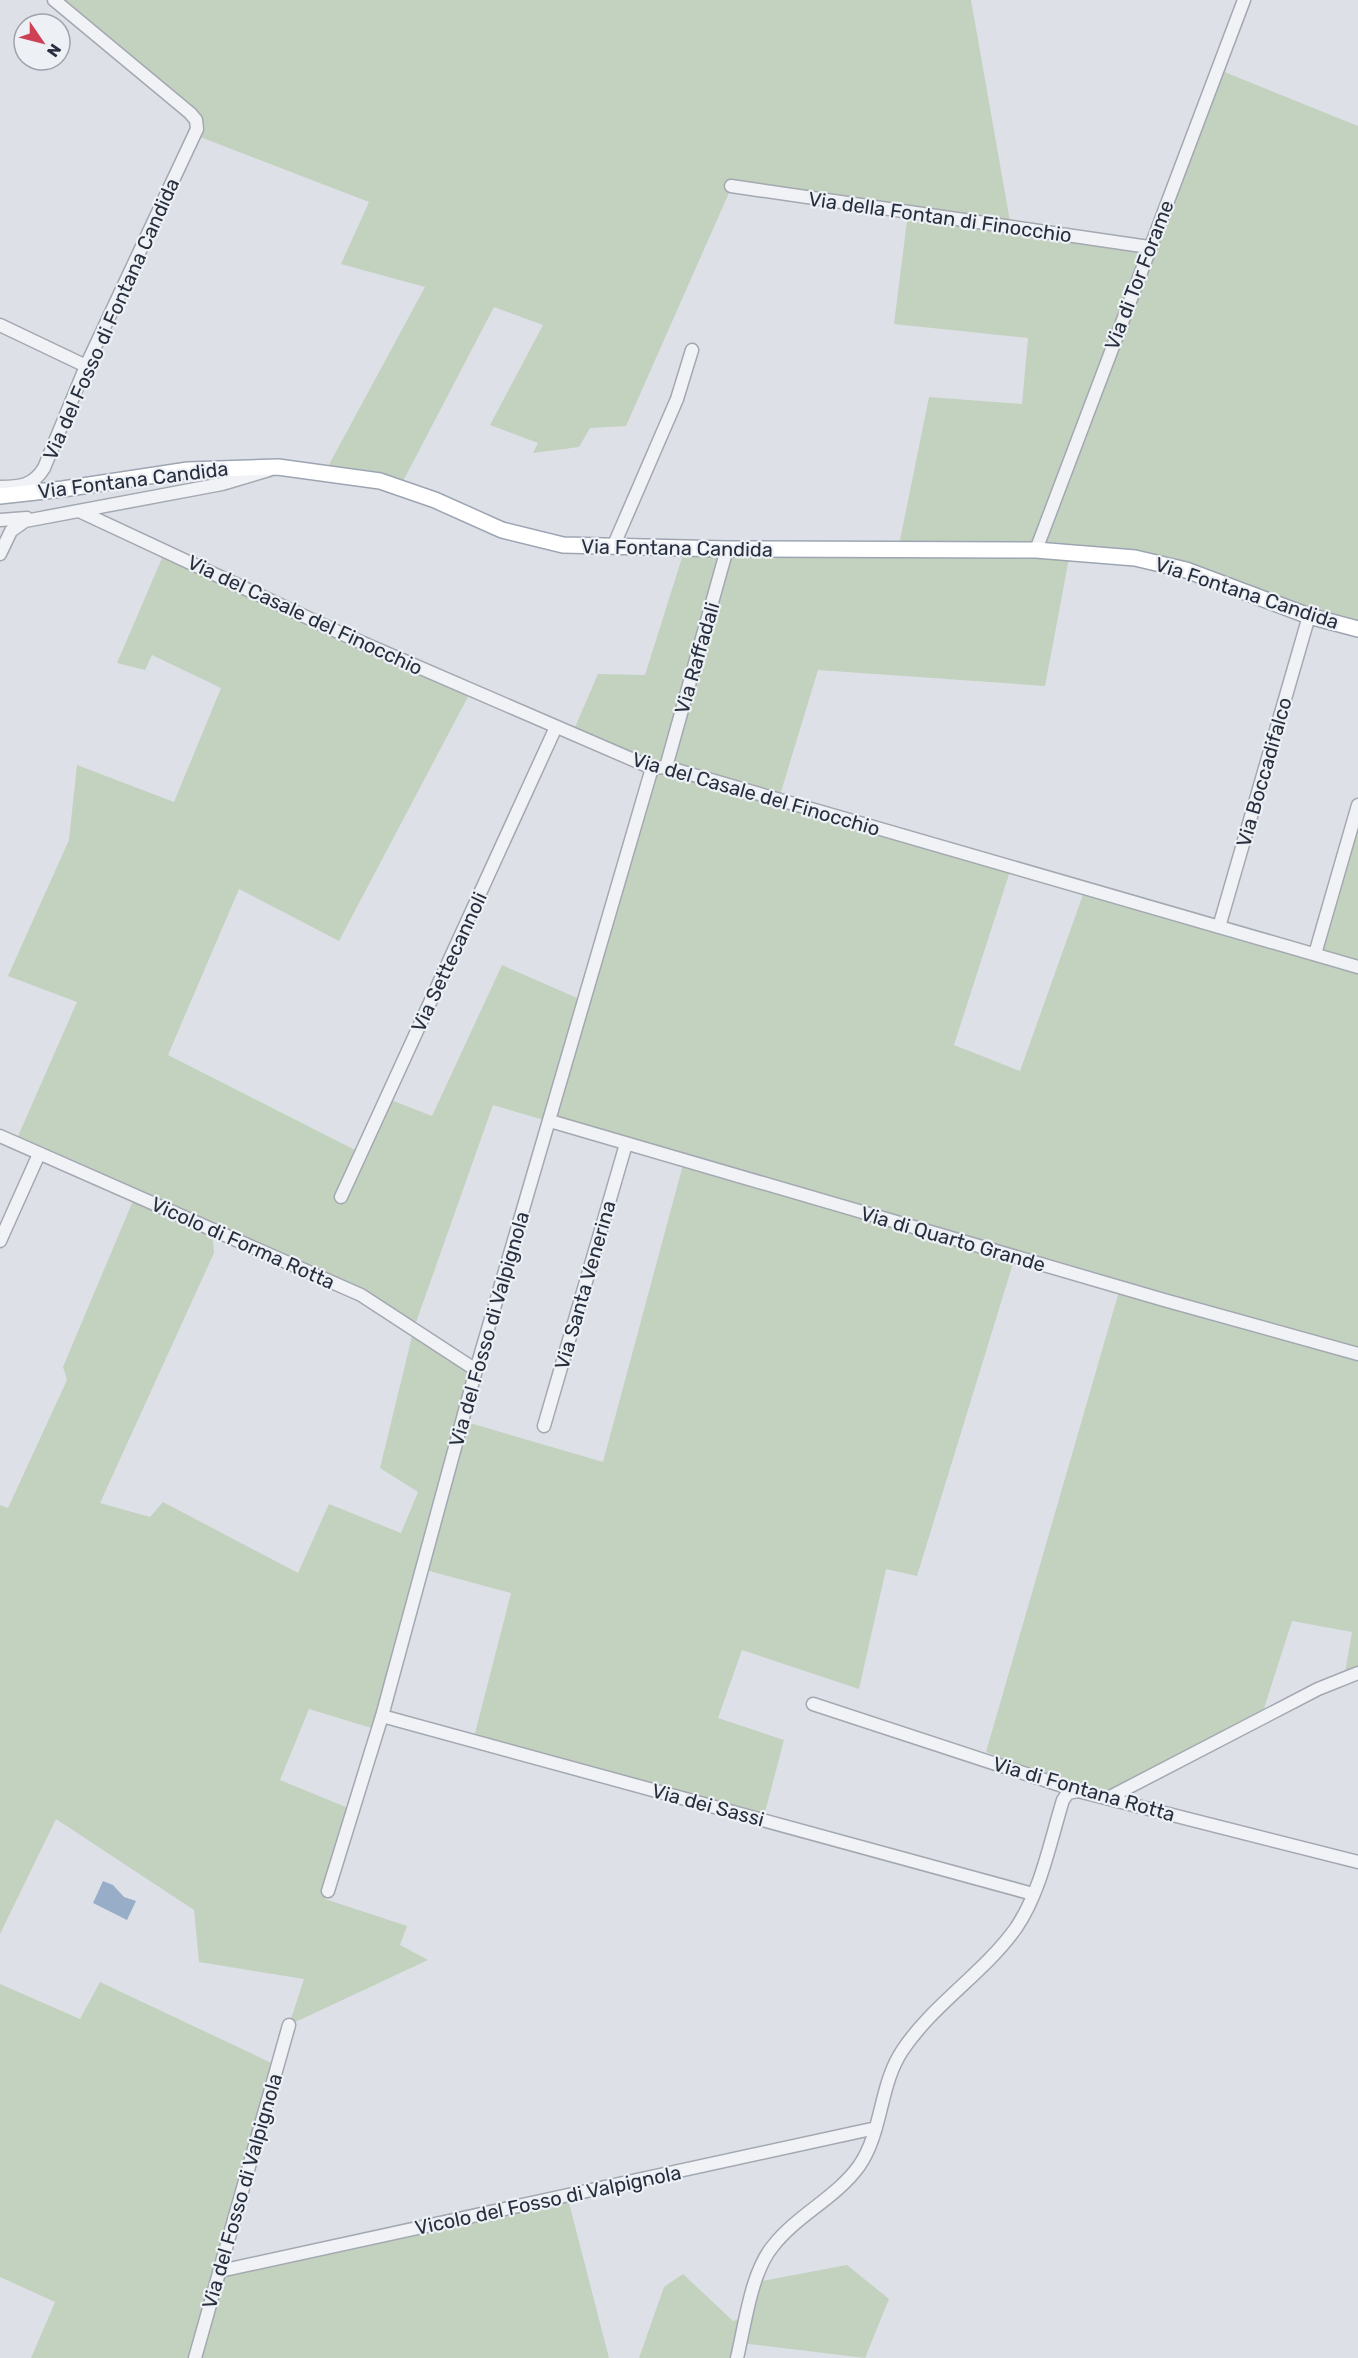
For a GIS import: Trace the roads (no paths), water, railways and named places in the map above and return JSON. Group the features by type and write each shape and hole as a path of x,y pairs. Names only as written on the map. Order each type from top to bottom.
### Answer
{"main road":[{"name":"Via Fontana Candida","path":"0,496 188,470 278,467 380,481 435,500 493,527 539,542 571,546 1036,550 1117,555 1160,563 1213,579 1309,616 1358,629"}],"street":[{"name":"Via del Fosso di Fontana Candida","path":"0,487 26,485 42,471 86,366 195,135 197,123 190,113 54,0"},
{"name":"Via di Tor Forame","path":"1036,550 1244,0"},
{"name":"Via della Fontan di Finocchio","path":"731,186 1149,247"},
{"path":"0,325 86,366"},
{"path":"613,547 677,399 692,350"},
{"path":"0,520 49,516 222,484 278,467"},
{"name":"Via del Casale del Finocchio","path":"79,511 350,637 652,768 666,767 1358,967"},
{"path":"0,554 16,526 49,516"},
{"name":"Via Raffadali","path":"666,767 728,549"},
{"name":"Via Boccadifalco","path":"1219,927 1309,616"},
{"name":"Via Settecannoli","path":"341,1197 556,728"},
{"name":"Via del Fosso di Valpignola","path":"328,1891 382,1716 476,1370 652,768"},
{"path":"1315,954 1358,805"},
{"name":"Via di Quarto Grande","path":"550,1121 1358,1354"},
{"name":"Vicolo di Forma Rotta","path":"0,1136 361,1295 476,1370"},
{"name":"Via Santa Venerina","path":"544,1426 626,1144"},
{"path":"0,1241 39,1154"},
{"path":"1108,1798 1318,1689 1358,1673"},
{"name":"Via di Fontana Rotta","path":"813,1704 1078,1791 1358,1862"},
{"name":"Via dei Sassi","path":"382,1716 1033,1894"},
{"path":"737,2358 758,2273 766,2255 782,2236 853,2173 871,2145 889,2078 902,2051 927,2019 1007,1938 1020,1921 1033,1894 1063,1800 1068,1793 1078,1791"},
{"name":"Via del Fosso di Valpignola","path":"195,2358 289,2025"},
{"name":"Vicolo del Fosso di Valpignola","path":"220,2271 876,2128"}],"water":[{"path":"103,1881 113,1885 124,1897 136,1901 127,1920 93,1903"}]}
